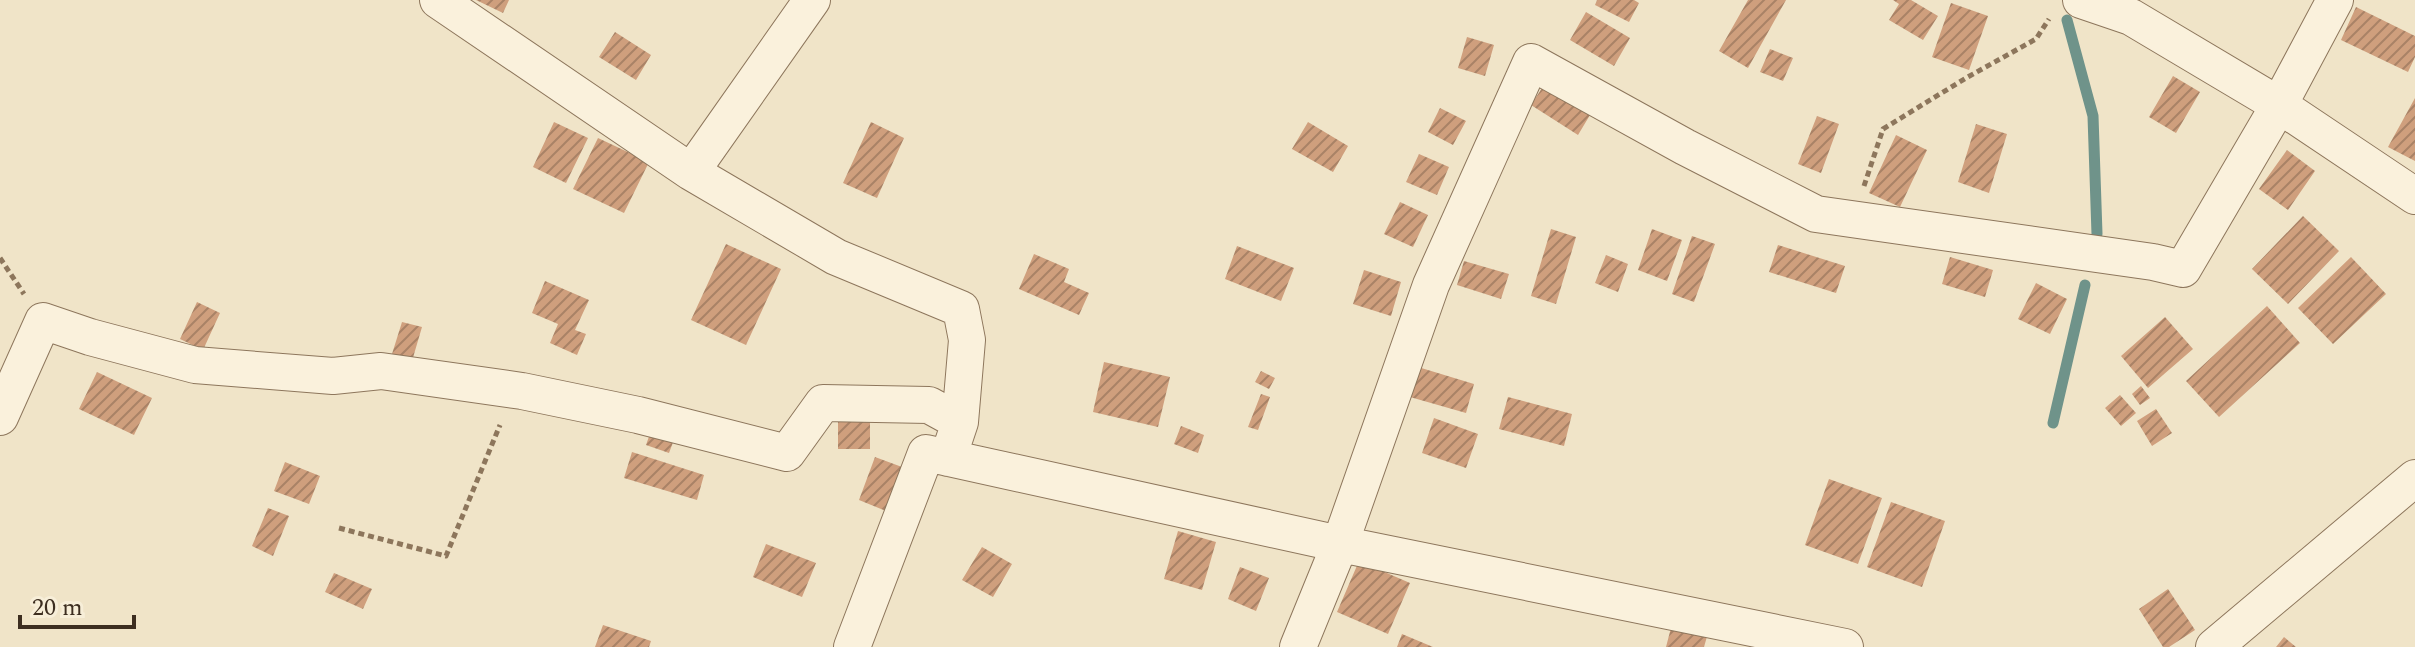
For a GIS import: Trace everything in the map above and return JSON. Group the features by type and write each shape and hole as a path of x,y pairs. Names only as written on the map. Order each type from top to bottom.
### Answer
{"street":[{"path":"438,0 691,172 836,257 961,309 967,340 960,422 948,458"},
{"path":"691,172 812,0"},
{"path":"1298,647 1340,544 1431,285 1531,62 1685,147 1816,214 2153,262 2183,269 2279,105 2335,0"},
{"path":"2067,7 2135,9 2415,196"},
{"path":"0,417 43,321 195,365 333,376 381,371 522,391 638,415 787,453 823,403 929,405 960,422"},
{"path":"852,647 926,453 1753,638 1845,647"},
{"path":"2214,647 2415,478"}],"path":[{"path":"1863,191 1883,129 2036,39 2067,7"},
{"path":"339,528 446,556 503,418 522,391"}],"building":[{"path":"476,0 509,0 503,13"},
{"path":"1597,0 1634,0 1639,3 1629,22 1595,5"},
{"path":"1748,0 1786,0 1748,68 1719,51"},
{"path":"1893,0 1911,0 1938,16 1923,40 1889,20 1899,4"},
{"path":"1951,3 1988,16 1969,70 1932,57"},
{"path":"2356,7 2415,36 2415,57 2408,72 2341,40"},
{"path":"1586,12 1630,38 1614,66 1570,40"},
{"path":"615,32 651,55 636,80 599,57"},
{"path":"1467,37 1494,45 1485,76 1458,68"},
{"path":"1770,49 1793,58 1783,81 1760,72"},
{"path":"2173,76 2200,92 2176,133 2149,117"},
{"path":"1544,85 1590,115 1578,135 1531,105"},
{"path":"2415,98 2415,161 2388,147"},
{"path":"1440,108 1466,121 1453,145 1428,132"},
{"path":"1817,116 1839,124 1821,173 1798,164"},
{"path":"554,122 588,138 566,183 533,167"},
{"path":"871,122 904,138 877,198 843,183"},
{"path":"1308,122 1348,146 1333,172 1292,149"},
{"path":"1976,124 2007,134 1989,193 1958,182"},
{"path":"1896,135 1927,150 1900,207 1869,193"},
{"path":"598,138 649,162 624,213 573,189"},
{"path":"2287,150 2315,171 2288,210 2259,189"},
{"path":"1419,154 1449,167 1437,195 1406,182"},
{"path":"1400,202 1428,215 1413,247 1384,234"},
{"path":"2303,216 2339,251 2288,304 2252,269"},
{"path":"1551,229 1576,237 1556,304 1531,296"},
{"path":"1652,229 1682,240 1667,281 1638,270"},
{"path":"1692,236 1715,244 1694,302 1672,294"},
{"path":"726,244 781,269 746,345 691,320"},
{"path":"1778,245 1845,266 1836,293 1769,272"},
{"path":"1237,246 1294,268 1281,301 1225,279"},
{"path":"1034,254 1069,269 1064,282 1089,293 1079,315 1019,289"},
{"path":"1606,255 1628,264 1618,292 1595,283"},
{"path":"1950,257 1993,270 1985,297 1942,284"},
{"path":"2351,257 2386,294 2333,344 2298,308"},
{"path":"1464,261 1509,274 1501,299 1457,285"},
{"path":"1364,270 1401,282 1391,316 1353,304"},
{"path":"545,281 589,300 575,330 586,334 577,355 550,343 558,324 532,313"},
{"path":"2036,283 2067,299 2050,334 2018,319"},
{"path":"197,302 220,313 203,350 180,339"},
{"path":"2267,306 2300,343 2219,417 2186,381"},
{"path":"2165,317 2193,349 2148,388 2121,356"},
{"path":"402,322 422,327 412,361 392,354"},
{"path":"1104,362 1170,377 1158,427 1093,412"},
{"path":"1418,367 1474,384 1466,413 1410,397"},
{"path":"1261,371 1275,378 1269,389 1255,382"},
{"path":"97,372 152,398 134,435 79,409"},
{"path":"2141,386 2150,398 2140,405 2132,394"},
{"path":"1261,394 1270,397 1258,430 1248,427"},
{"path":"2120,395 2136,413 2121,426 2105,408"},
{"path":"1508,397 1572,414 1564,446 1499,429"},
{"path":"2156,409 2172,433 2152,446 2137,421"},
{"path":"1434,418 1478,434 1466,468 1422,453"},
{"path":"838,420 870,421 870,449 838,449"},
{"path":"1181,426 1204,435 1198,453 1174,444"},
{"path":"652,428 675,437 669,453 646,445"},
{"path":"632,452 704,475 697,500 624,478"},
{"path":"875,457 902,467 886,511 859,500"},
{"path":"285,462 320,476 309,504 274,491"},
{"path":"1829,479 1882,498 1858,564 1805,545"},
{"path":"1891,502 1945,521 1922,587 1867,567"},
{"path":"268,508 289,516 273,556 252,546"},
{"path":"1178,531 1216,542 1202,590 1164,579"},
{"path":"766,544 816,563 802,597 753,577"},
{"path":"982,547 1012,564 993,597 962,580"},
{"path":"1359,561 1410,583 1388,634 1337,612"},
{"path":"1240,567 1269,578 1256,611 1228,599"},
{"path":"334,573 372,589 363,609 325,592"},
{"path":"2168,589 2195,630 2169,647 2163,647 2139,609"},
{"path":"1672,624 1708,633 1704,647 1666,647"},
{"path":"603,625 651,641 649,647 595,647"},
{"path":"1402,634 1433,647 1397,647"},
{"path":"2284,637 2296,647 2276,647"}],"waterway":[{"path":"2067,20 2093,116 2097,234"},
{"path":"2053,423 2085,285"}]}
